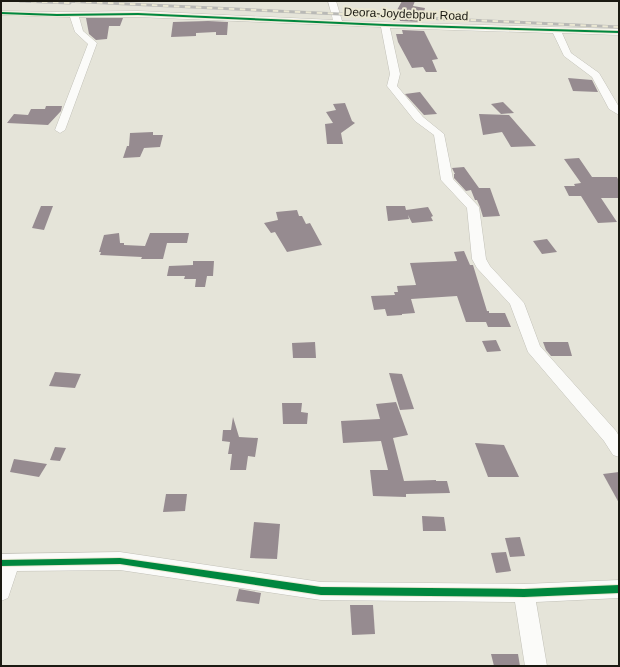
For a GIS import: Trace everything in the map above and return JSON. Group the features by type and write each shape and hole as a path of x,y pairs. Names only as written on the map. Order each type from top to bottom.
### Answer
{"street":[{"path":"332,1 338,23"},
{"name":"Deora-Joydebpur Road","path":"1,13 146,15 385,25 619,32"},
{"path":"60,130 93,43 79,32 74,15"},
{"path":"385,25 395,74 392,86 418,119 439,134 446,180 473,207 479,259 484,268 517,303 533,348 610,436 619,450"},
{"path":"556,30 567,54 596,75 613,107 619,112"},
{"path":"1,592 5,563 120,561 321,590 524,593 619,589"},
{"path":"524,593 536,666"}],"building":[{"path":"402,1 415,1 413,6 425,8 421,22 400,21 397,10"},
{"path":"86,18 123,18 120,26 109,26 107,39 96,40 89,34"},
{"path":"173,22 228,22 227,35 216,35 216,32 196,33 196,36 171,37"},
{"path":"402,30 424,31 438,59 432,60 437,72 426,72 423,67 412,68 398,42 396,34 403,34"},
{"path":"568,78 592,80 598,92 573,91"},
{"path":"420,92 437,114 424,115 405,94"},
{"path":"503,102 514,113 501,114 491,104"},
{"path":"345,103 352,121 355,123 341,133 343,144 327,144 325,124 333,123 326,112 336,110 333,104"},
{"path":"46,106 62,106 61,111 48,125 7,123 14,114 28,115 31,109 45,109"},
{"path":"479,114 509,115 536,146 511,147 502,132 483,135"},
{"path":"153,132 153,135 163,135 160,147 144,148 140,157 123,158 127,146 129,146 130,133"},
{"path":"579,158 592,177 617,177 619,181 619,198 601,198 617,222 598,223 581,196 569,196 564,186 575,186 574,184 581,183 564,159"},
{"path":"464,167 479,188 490,188 500,216 483,217 477,200 475,200 471,190 466,191 454,178 455,174 452,168"},
{"path":"41,206 53,206 44,230 32,228"},
{"path":"386,206 405,206 406,210 428,207 433,216 431,217 433,221 412,223 408,215 409,219 388,221"},
{"path":"297,210 299,216 302,216 306,224 310,223 322,245 287,252 275,232 271,233 264,223 278,220 276,212"},
{"path":"119,233 120,243 124,243 124,245 145,246 150,233 189,233 187,243 167,243 163,259 141,259 142,257 100,255 101,252 99,252 104,235"},
{"path":"547,239 557,252 542,254 533,241"},
{"path":"464,251 470,265 473,265 487,311 489,311 489,313 505,313 511,327 488,327 486,322 466,322 457,296 411,299 415,313 387,316 385,309 374,310 371,296 395,295 394,292 398,292 397,286 416,285 410,263 457,261 454,252"},
{"path":"193,261 214,261 213,276 207,276 205,287 195,287 196,279 184,279 185,276 167,276 169,266 193,265"},
{"path":"496,340 501,351 487,352 482,341"},
{"path":"315,342 316,358 293,358 292,343"},
{"path":"543,342 568,342 572,356 551,356 546,350"},
{"path":"55,372 81,374 75,388 49,386"},
{"path":"389,373 402,374 414,409 400,410"},
{"path":"396,402 408,435 393,438 404,481 447,481 450,493 406,494 406,497 373,496 370,470 388,470 381,441 343,443 341,421 380,419 376,404"},
{"path":"282,403 302,403 301,412 308,413 307,424 283,424"},
{"path":"233,417 239,437 258,438 255,457 248,456 246,470 230,470 232,454 228,454 230,442 222,441 223,430 231,430"},
{"path":"475,443 504,445 519,477 488,477"},
{"path":"55,447 66,448 60,461 50,460"},
{"path":"14,459 47,464 39,477 10,472"},
{"path":"619,472 619,503 603,474"},
{"path":"166,494 187,494 185,511 163,512"},
{"path":"422,516 444,517 446,531 423,531"},
{"path":"254,522 280,524 277,559 250,558"},
{"path":"520,537 525,556 510,557 505,538"},
{"path":"506,552 511,571 496,573 491,553"},
{"path":"239,589 261,593 259,604 236,601"},
{"path":"350,605 373,605 375,634 352,635"},
{"path":"491,654 518,654 520,666 494,666"}],"railway":[{"path":"20,1 70,3"},
{"path":"64,1 619,27"}],"cycle path":[{"path":"1,13 57,15 138,14 385,25 619,32"},
{"path":"1,563 120,561 321,591 524,593 619,589"}]}
